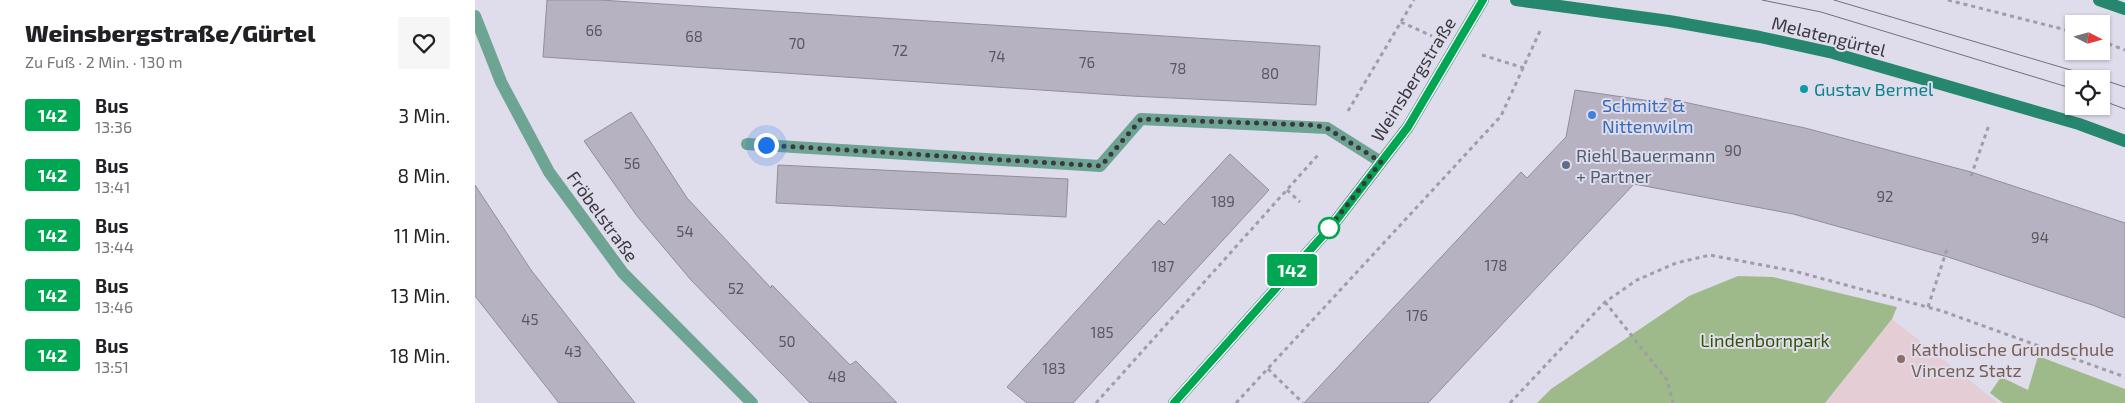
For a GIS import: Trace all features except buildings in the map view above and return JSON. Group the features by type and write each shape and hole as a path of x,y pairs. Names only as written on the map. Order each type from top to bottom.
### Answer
{"main road":[{"name":"Weinsbergstraße","path":"1174,403 1335,222 1408,127 1483,0"},
{"name":"Melatengürtel","path":"1516,0 1669,21 1760,37 1833,53 2079,124 2125,141"},
{"path":"2099,0 2125,9"}],"street":[{"name":"Fröbelstraße","path":"475,16 501,82 549,172 623,273 752,403"},
{"path":"747,144 1101,166 1141,119 1313,125 1335,132 1381,162"}],"path":[{"path":"1096,403 1287,190 1335,132 1414,0"},
{"path":"1948,0 2065,30"},
{"path":"1236,403 1501,116 1551,4"},
{"path":"2110,44 2125,50"},
{"path":"1971,176 1999,100"},
{"path":"1287,190 1300,202"},
{"path":"1928,307 1948,246"},
{"path":"1510,403 1605,302 1637,280 1677,263 1710,255 1794,270 1928,307 2125,377"},
{"path":"1605,302 1633,334 1667,380 1673,403"},
{"path":"1268,369 1303,403"}],"shaded area":[{"name":"Katholische Grundschule Vincenz Statz","path":"1892,319 1998,403 1825,403"}],"green space":[{"name":"Lindenbornpark","path":"1738,276 1773,277 1897,307 1892,319 1825,403 1537,403 1551,389 1689,296"},
{"path":"2038,356 2125,389 2125,403 2003,403 1990,393 2001,377 2028,390"}],"tram line":[{"path":"1762,0 1821,12 2065,86"},
{"path":"1834,0 2071,70"},
{"path":"2110,82 2125,87"},
{"path":"2110,103 2125,109"}],"bus line":[{"name":"142","path":"1174,403 1335,222 1408,127 1483,0"}],"place":[{"name":"Gustav Bermel","path":"1804,89"},
{"name":"Schmitz & Nittenwilm","path":"1592,115"},
{"name":"Riehl Bauermann + Partner","path":"1566,165"},
{"name":"Katholische Grundschule Vincenz Statz","path":"1901,359"}],"route":[{"path":"766,145 1101,166 1141,119 1313,125 1327,128 1381,162 1329,228"}]}
